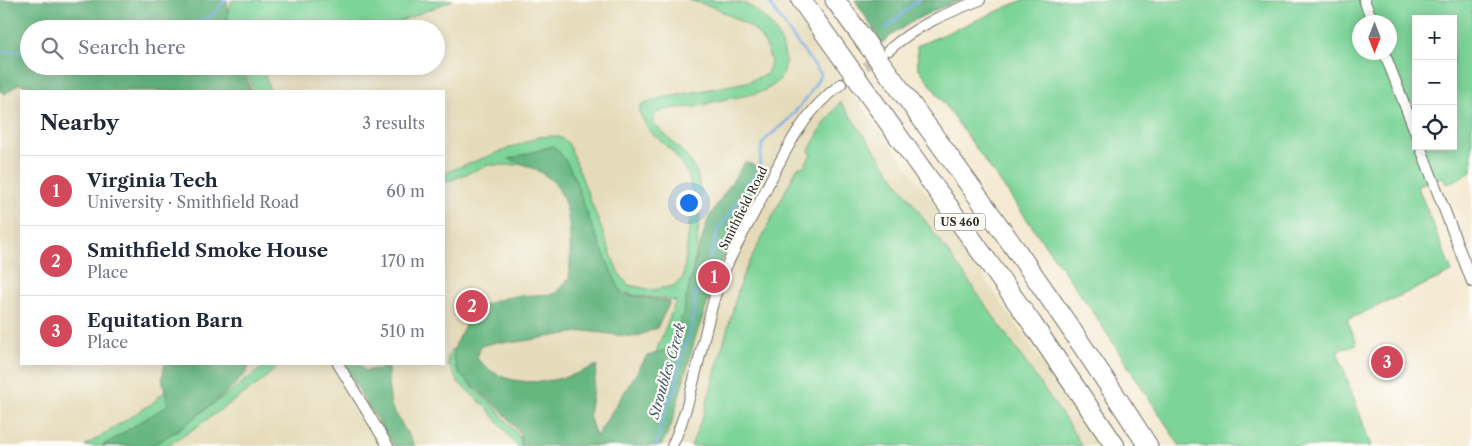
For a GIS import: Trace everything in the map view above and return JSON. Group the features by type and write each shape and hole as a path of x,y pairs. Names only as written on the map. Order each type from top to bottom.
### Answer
{"highway":[{"name":"US 460","path":"800,0 1031,322 1115,446"},
{"name":"US 460","path":"835,0 969,185 1114,393 1148,446"}],"street":[{"path":"889,50 910,32 919,27 980,0"},
{"path":"1364,0 1370,15"},
{"path":"1387,60 1412,124"},
{"name":"Smithfield Road","path":"672,446 690,400 699,357 724,272 792,140 821,100 841,84"},
{"path":"1422,150 1472,282"},
{"path":"339,365 388,446"}],"shaded area":[{"path":"0,0 783,0 925,191 1099,446 0,446"}],"green space":[{"path":"0,0 227,0 228,20 20,20 20,75 246,75 251,90 49,90 18,84 5,94 0,91"},
{"path":"232,0 453,0 403,20 225,20"},
{"path":"688,0 731,2 745,4 755,9 764,17 780,39 785,63 782,74 775,84 762,91 699,106 667,109 654,116 653,123 686,155 697,173 701,193 697,247 685,309 661,375 637,426 658,347 676,301 634,295 610,289 455,357 456,368 473,388 494,406 527,446 517,446 486,407 458,382 448,364 451,350 492,327 607,278 551,152 516,165 488,165 445,183 445,173 539,137 559,137 569,144 618,272 628,285 652,290 673,286 683,278 693,195 688,174 673,152 649,131 639,112 641,105 652,100 747,82 767,74 771,62 766,45 754,29 714,7"},
{"path":"855,0 963,0 920,17 882,43"},
{"path":"1023,0 1472,0 1472,171 1458,180 1446,184 1443,177 1417,185 1452,272 1347,320 1357,344 1337,351 1371,446 1180,446 1091,309 918,67 917,46"},
{"path":"248,75 265,75 270,90 254,90"},
{"path":"840,102 963,273 1082,446 691,446 704,413 742,277 797,168 804,166 811,155 809,150"},
{"path":"553,146 571,170 589,219 622,294 670,302 657,328 635,337 585,331 517,342 497,342 481,346 477,358 489,369 503,377 518,381 534,382 567,377 597,365 589,415 596,437 647,356 670,349 682,316 697,254 709,217 745,162 766,170 733,230 695,339 671,426 661,446 521,446 520,433 501,410 460,375 453,357 456,343 467,321 481,306 516,296 554,294 569,279 569,226 567,212 558,188 541,172 509,159"},
{"path":"165,365 248,365 247,371 241,379 216,401 185,425 158,442 149,446 102,446 168,405 162,378"},
{"path":"263,365 279,365 262,381 182,437 166,446 149,446 175,432 258,371"},
{"path":"346,365 361,365 365,371 388,367 391,406 415,446 394,446 363,398"},
{"path":"200,375 164,409 106,446 85,446 151,404 173,384"}],"waterway":[{"path":"200,20 213,15 226,0"},
{"name":"Stroubles Creek","path":"656,446 692,325 695,296 696,293 703,291 708,282 709,266 718,229 734,209 746,187 759,171 762,144 788,120 809,95 821,74 767,0"},
{"name":"Stroubles Creek","path":"885,29 918,0"},
{"path":"0,51 20,52"}],"tunnel":[{"path":"841,84 880,56"}],"place":[{"name":"Virginia Tech","path":"714,277"},
{"name":"Smithfield Smoke House","path":"472,306"},
{"name":"Equitation Barn","path":"1387,362"}]}
